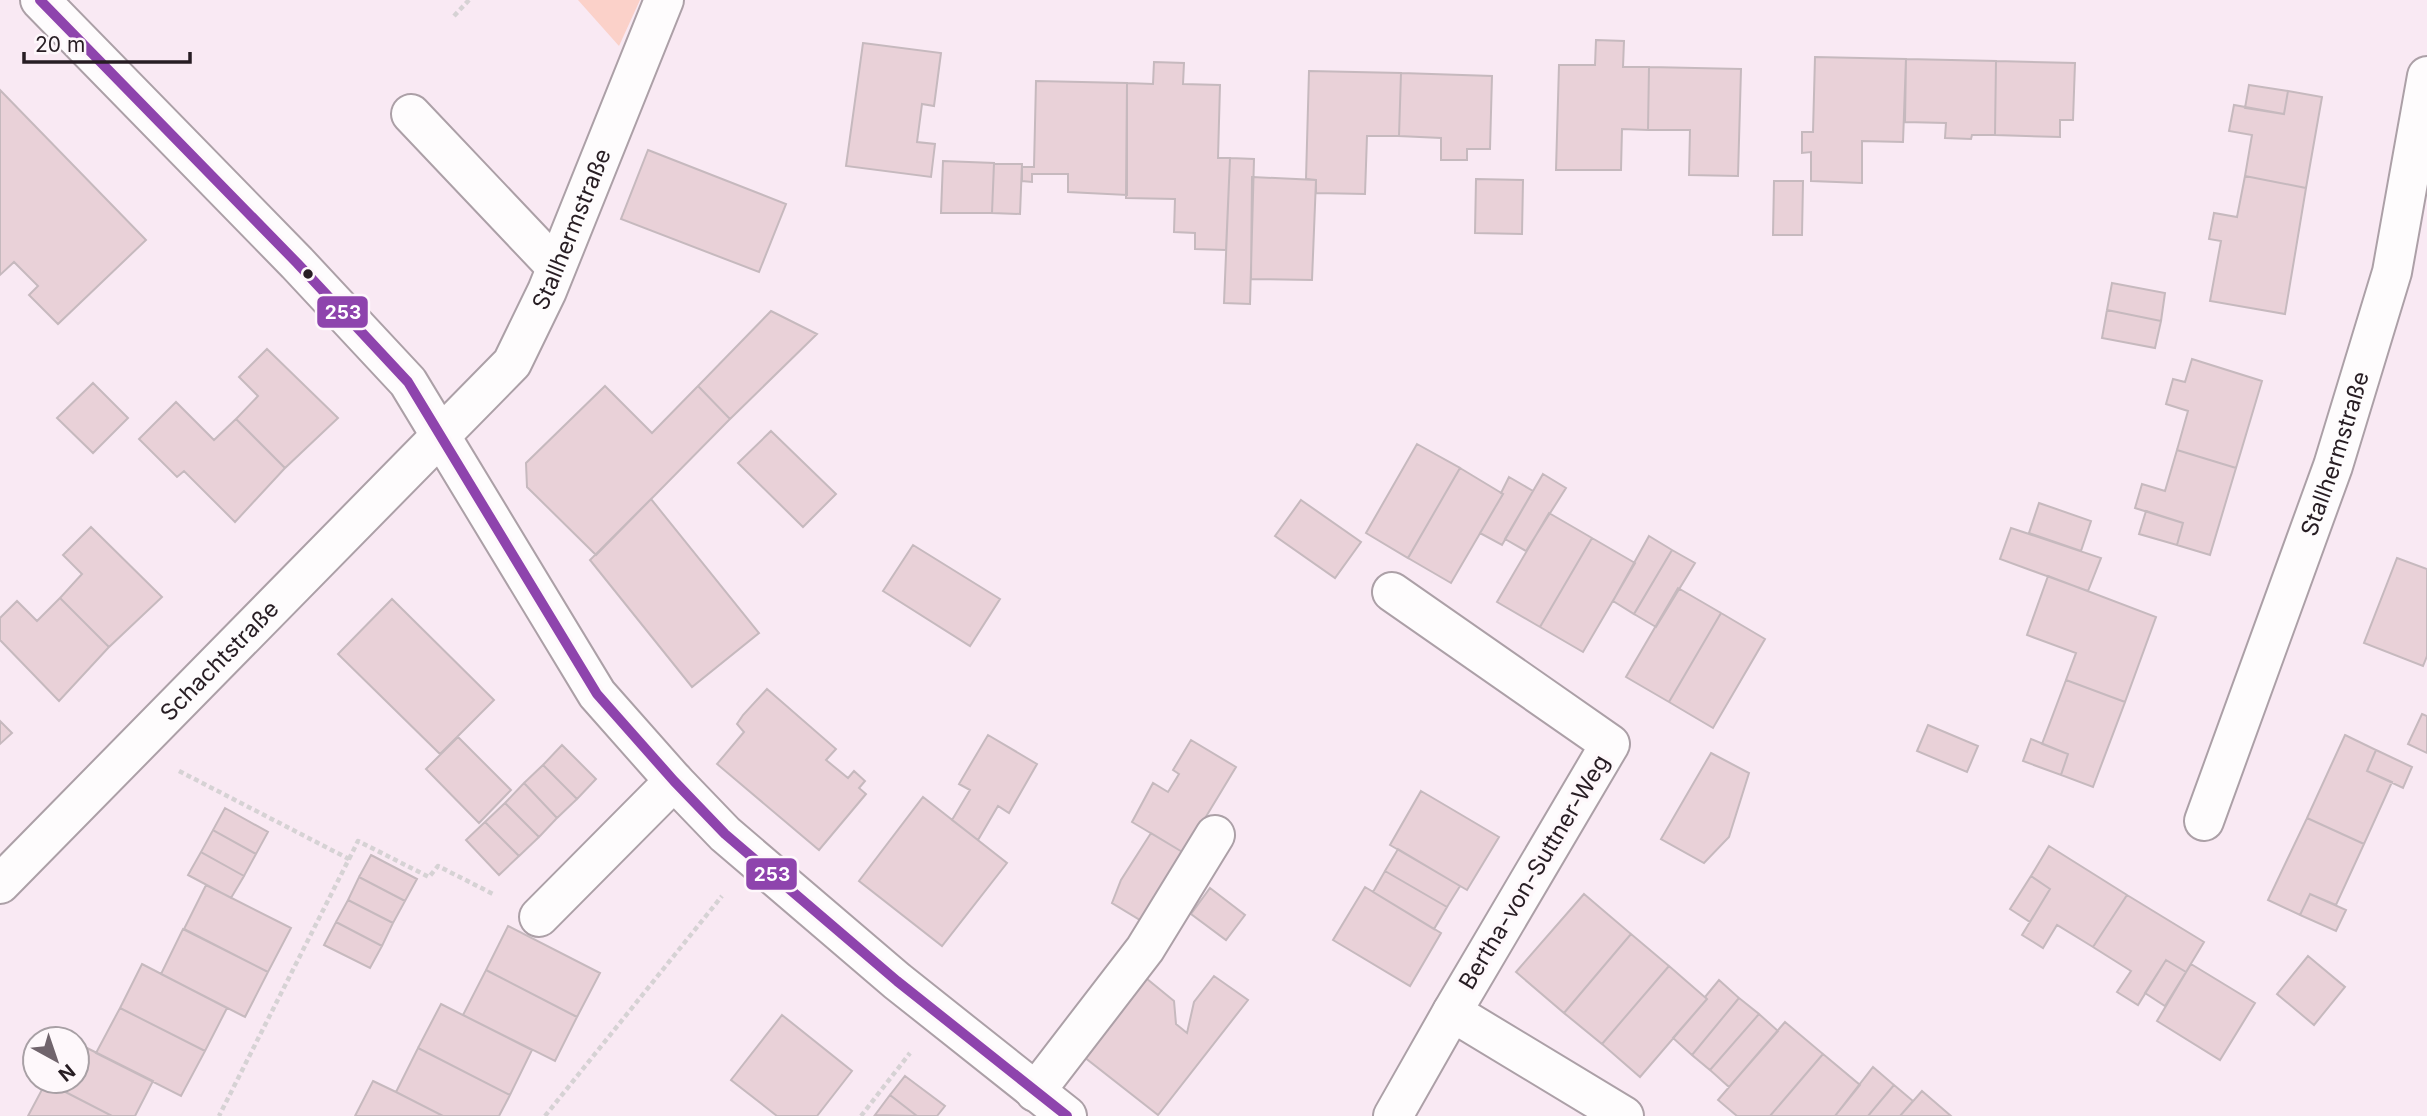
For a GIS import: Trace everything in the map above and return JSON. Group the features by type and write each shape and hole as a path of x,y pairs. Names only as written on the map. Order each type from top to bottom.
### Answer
{"street":[{"path":"40,0 408,382 597,694 674,781 725,834 753,858 939,1015 1067,1116"},
{"name":"Stallhermstraße","path":"440,437 512,363 556,267 664,0"},
{"name":"Stallhermstraße","path":"2204,821 2333,466 2388,285 2427,76"},
{"path":"411,114 556,267"},
{"name":"Schachtstraße","path":"0,884 440,437"},
{"name":"Bertha-von-Suttner-Weg","path":"1392,592 1610,744 1393,1116"},
{"path":"539,917 674,781"},
{"path":"1035,1092 1145,949 1215,835"},
{"name":"Bertha-von-Suttner-Weg","path":"1452,1012 1624,1116"}],"path":[{"path":"454,16 469,0"},
{"path":"135,747 349,859"},
{"path":"219,1116 358,841 429,877 438,866 539,917"},
{"path":"545,1116 753,858"},
{"path":"862,1116 939,1015"}],"shaded area":[{"path":"578,0 640,0 619,46"}],"building":[{"path":"1596,40 1624,41 1623,67 1649,67 1648,130 1622,129 1621,170 1556,170 1559,65 1595,65"},
{"path":"863,43 941,53 934,106 922,104 917,142 935,144 931,177 846,166"},
{"path":"1815,57 1906,59 1903,142 1862,141 1862,183 1811,181 1811,152 1802,153 1802,132 1813,132"},
{"path":"1906,59 1996,61 1995,135 1972,135 1971,139 1945,138 1946,123 1905,122"},
{"path":"1996,61 2075,63 2073,120 2060,120 2060,137 1995,135"},
{"path":"1154,62 1184,63 1183,84 1220,85 1218,158 1230,158 1226,250 1195,249 1195,233 1174,232 1175,199 1126,198 1127,83 1153,84"},
{"path":"1649,67 1741,69 1738,176 1689,175 1690,130 1648,130"},
{"path":"1309,71 1401,73 1399,136 1367,136 1365,194 1316,193 1316,180 1306,179"},
{"path":"1401,73 1492,76 1490,149 1467,149 1467,160 1441,160 1441,138 1399,136"},
{"path":"1036,81 1127,83 1127,195 1068,192 1068,174 1032,174 1032,182 1022,181 1022,167 1034,167"},
{"path":"2249,85 2288,91 2284,114 2245,108"},
{"path":"0,90 146,240 58,324 29,295 38,286 14,262 0,275"},
{"path":"2288,91 2322,97 2306,188 2245,176 2252,135 2229,131 2234,105 2284,114"},
{"path":"648,150 786,204 759,272 621,219"},
{"path":"1230,158 1254,159 1250,304 1224,303"},
{"path":"943,161 994,163 992,213 941,213"},
{"path":"994,164 1022,164 1020,214 992,213"},
{"path":"2245,176 2306,188 2285,314 2210,301 2221,241 2209,239 2214,213 2237,217"},
{"path":"1252,177 1316,180 1312,280 1251,279"},
{"path":"1476,179 1523,180 1522,234 1475,233"},
{"path":"1774,181 1803,181 1802,235 1773,235"},
{"path":"2112,283 2165,293 2161,321 2107,310"},
{"path":"2107,310 2161,321 2155,348 2102,338"},
{"path":"771,311 817,334 730,419 698,386"},
{"path":"267,349 338,418 285,468 236,419 258,396 239,377"},
{"path":"2192,359 2262,381 2236,468 2177,450 2188,411 2166,404 2173,379 2185,382"},
{"path":"93,383 128,418 93,453 57,418"},
{"path":"605,386 652,433 698,386 730,419 596,555 527,487 526,463"},
{"path":"176,402 214,440 236,419 285,468 235,522 184,471 177,477 139,439"},
{"path":"771,431 836,494 803,527 738,463"},
{"path":"1417,444 1460,468 1408,558 1366,533"},
{"path":"2177,450 2236,468 2210,555 2177,545 2183,523 2135,508 2142,484 2165,491"},
{"path":"1460,468 1503,494 1451,583 1408,558"},
{"path":"1543,474 1566,488 1526,551 1505,539"},
{"path":"1509,477 1533,491 1502,545 1480,533 1503,494 1501,493"},
{"path":"651,499 759,633 692,687 590,560"},
{"path":"1301,500 1361,542 1335,578 1275,536"},
{"path":"2039,503 2091,521 2081,551 2029,533"},
{"path":"2146,511 2183,523 2177,545 2139,534"},
{"path":"1549,513 1592,538 1540,627 1497,602"},
{"path":"91,527 162,597 109,647 60,598 82,574 63,555"},
{"path":"2011,528 2101,558 2088,591 2000,559"},
{"path":"1649,536 1672,550 1634,614 1613,601"},
{"path":"1592,538 1635,563 1583,652 1540,627"},
{"path":"913,545 1000,599 970,646 883,591"},
{"path":"1672,550 1695,563 1656,627 1634,614"},
{"path":"2397,558 2427,569 2427,656 2423,666 2364,643"},
{"path":"2048,576 2156,617 2125,702 2066,680 2076,653 2027,635"},
{"path":"1678,588 1721,613 1669,702 1626,677"},
{"path":"60,598 109,647 59,701 0,640 0,618 17,601 37,621"},
{"path":"392,599 494,700 440,754 338,654"},
{"path":"1721,613 1765,639 1713,728 1669,702"},
{"path":"2066,680 2125,702 2093,787 2061,775 2068,754 2042,744"},
{"path":"767,689 836,749 826,760 848,778 854,771 865,781 859,788 866,794 819,850 717,764 744,732 737,724 743,715"},
{"path":"2422,714 2427,716 2427,753 2408,744"},
{"path":"0,721 12,733 0,744"},
{"path":"1928,725 1978,746 1967,772 1917,751"},
{"path":"988,735 1037,764 1009,813 998,806 978,840 952,820 970,790 959,784"},
{"path":"2345,735 2376,750 2367,771 2392,782 2364,844 2307,818"},
{"path":"458,737 511,790 479,823 426,769"},
{"path":"2031,739 2068,754 2061,775 2023,761"},
{"path":"1191,740 1236,767 1184,853 1132,822 1153,783 1168,792 1179,774 1173,770"},
{"path":"562,745 596,779 577,799 543,765"},
{"path":"2376,750 2412,767 2403,788 2367,771"},
{"path":"1711,753 1749,773 1729,837 1704,863 1661,839"},
{"path":"543,765 577,799 557,818 524,783"},
{"path":"524,783 557,818 539,837 505,803"},
{"path":"1421,791 1499,837 1467,890 1390,845"},
{"path":"923,797 1007,863 942,946 859,881"},
{"path":"505,803 539,837 519,856 485,822"},
{"path":"225,808 268,832 256,854 213,830"},
{"path":"2307,818 2364,844 2336,905 2310,894 2300,915 2268,900"},
{"path":"485,822 519,856 499,875 466,840"},
{"path":"213,830 256,854 244,876 201,852"},
{"path":"1151,833 1184,853 1145,923 1112,903 1121,880"},
{"path":"2049,846 2127,895 2093,947 2057,925 2043,948 2022,935 2050,889 2031,876"},
{"path":"1398,849 1460,886 1447,907 1385,871"},
{"path":"201,852 244,876 231,898 188,875"},
{"path":"371,855 417,879 405,901 359,877"},
{"path":"1385,871 1447,907 1434,929 1373,892"},
{"path":"2031,876 2050,889 2030,922 2010,909"},
{"path":"359,877 405,901 393,923 348,900"},
{"path":"206,885 291,928 268,972 184,929"},
{"path":"1365,887 1441,933 1410,986 1333,940"},
{"path":"1210,888 1245,915 1226,940 1191,914"},
{"path":"1584,894 1631,934 1564,1013 1516,972"},
{"path":"2310,894 2346,910 2336,931 2300,915"},
{"path":"2127,895 2204,942 2186,972 2166,960 2138,1005 2117,992 2131,971 2093,947"},
{"path":"348,900 393,923 382,946 336,922"},
{"path":"336,922 382,946 370,968 324,945"},
{"path":"508,926 600,973 577,1017 486,970"},
{"path":"183,929 268,972 245,1017 161,974"},
{"path":"1631,934 1669,966 1602,1044 1564,1013"},
{"path":"2308,956 2345,987 2314,1025 2277,994"},
{"path":"2166,960 2186,972 2165,1006 2145,993"},
{"path":"142,964 227,1008 205,1051 120,1008"},
{"path":"2191,964 2255,1003 2220,1060 2157,1021"},
{"path":"1669,966 1707,999 1640,1077 1602,1044"},
{"path":"486,970 577,1017 555,1061 463,1015"},
{"path":"1141,974 1174,1001 1176,1024 1187,1033 1194,1002 1214,976 1248,1000 1158,1115 1079,1053"},
{"path":"1719,980 1739,998 1692,1055 1673,1038 1707,999 1705,997"},
{"path":"1739,998 1759,1014 1710,1070 1692,1055"},
{"path":"441,1004 532,1050 510,1095 418,1048"},
{"path":"120,1008 205,1051 181,1096 96,1053"},
{"path":"1759,1014 1778,1031 1729,1087 1710,1070"},
{"path":"782,1015 852,1071 817,1116 777,1116 731,1080"},
{"path":"1785,1022 1823,1054 1770,1116 1737,1116 1718,1100"},
{"path":"418,1048 510,1095 499,1116 443,1116 396,1092"},
{"path":"91,1050 153,1081 135,1116 112,1116 71,1095 91,1095"},
{"path":"1823,1054 1860,1085 1835,1116 1770,1116"},
{"path":"1873,1067 1894,1085 1868,1116 1835,1116"},
{"path":"905,1076 945,1106 937,1116 917,1116 890,1095"},
{"path":"373,1081 396,1092 443,1116 355,1116"},
{"path":"1894,1085 1913,1101 1900,1116 1868,1116"},
{"path":"1922,1091 1951,1116 1900,1116"},
{"path":"39,1095 71,1095 112,1116 28,1116"},
{"path":"890,1095 917,1116 875,1115"}],"transit line":[{"name":"253","path":"40,0 297,263 408,382 597,694 674,781 725,834 897,981 1067,1116"}]}
